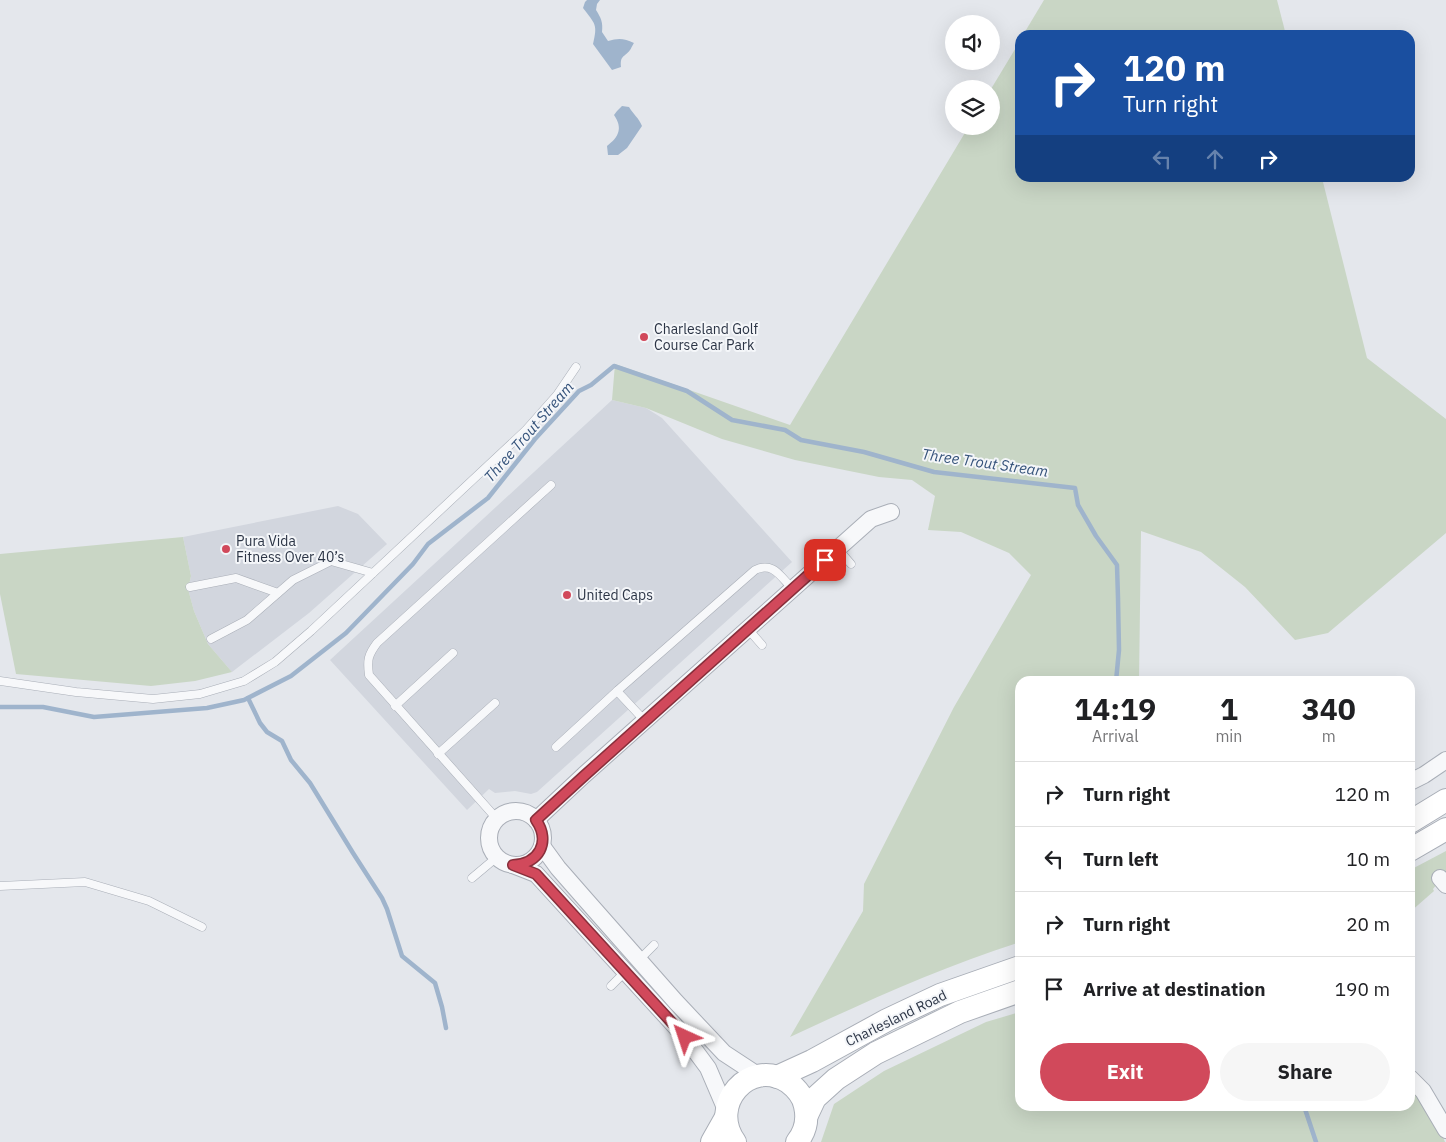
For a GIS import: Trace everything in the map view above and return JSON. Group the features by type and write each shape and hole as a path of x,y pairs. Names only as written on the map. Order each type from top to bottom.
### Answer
{"main road":[{"path":"1415,819 1446,800"},
{"path":"1415,847 1446,829"},
{"name":"Charlesland Road","path":"726,1115 732,1093 747,1080 768,1077 812,1061 887,1020 940,995 1015,969"},
{"name":"Charlesland Road","path":"798,1142 806,1126 807,1116 815,1098 836,1079 876,1053 960,1012 1015,993"},
{"path":"768,1077 785,1080 793,1086 800,1093 805,1104 807,1116"},
{"path":"712,1142 726,1115"},
{"path":"726,1115 727,1128 734,1142"}],"street":[{"path":"536,820 871,519 891,512"},
{"path":"1415,780 1446,760"},
{"path":"513,865 531,861 538,854 542,846 542,832 536,820 521,812 504,814 497,819 492,826 490,834 492,850 504,862 536,874 685,1037 708,1068 726,1115"},
{"path":"542,846 558,868 724,1053 768,1077"},
{"path":"1415,1083 1423,1091 1446,1130"}],"lane":[{"path":"0,681 76,692 153,699 200,694 244,681 275,662 311,631 526,430 557,395 576,367"},
{"path":"497,819 369,675 367,663 370,653 377,643 551,485"},
{"path":"838,549 851,564"},
{"path":"210,639 248,620 293,580 331,561 373,574"},
{"path":"556,747 617,691 756,570 762,567 769,567 778,573 793,589"},
{"path":"190,587 236,578 278,593"},
{"path":"748,629 762,645"},
{"path":"395,706 453,653"},
{"path":"617,691 645,721"},
{"path":"438,754 495,703"},
{"path":"472,878 497,857"},
{"path":"0,886 85,882 148,901 202,927"},
{"path":"639,960 654,945"},
{"path":"612,986 626,972"}],"shaded area":[{"path":"612,400 646,408 662,418 792,562 537,792 531,794 515,791 495,793 489,789 467,810 330,660"},
{"path":"338,506 358,514 387,544 309,613 232,672 208,644 194,611 188,589 191,576 183,537"}],"green space":[{"path":"1044,0 1277,0 1285,30 1026,30"},
{"path":"1015,49 1015,182 1323,182 1367,358 1446,419 1446,533 1328,633 1295,640 1245,587 1201,552 1141,531 1139,676 1015,676 1015,944 932,974 790,1037 863,911 864,884 954,707 1031,575 1009,553 961,532 928,530 935,496 912,480 879,477 795,460 722,439 646,408 612,400 615,364 790,425 964,135 1000,135 1000,80 996,80"},
{"path":"183,537 191,576 188,589 194,611 208,644 232,672 195,681 151,686 16,674 0,594 0,554"},
{"path":"1446,851 1446,873 1442,870 1433,878 1437,884 1433,889 1434,891 1415,908 1415,867"},
{"path":"1015,1013 1015,1111 1415,1111 1415,1093 1445,1142 821,1142 834,1104 884,1071 986,1022"}],"water":[{"path":"587,0 600,0 596,10 601,20 602,32 608,41 621,39 634,43 622,58 621,67 612,70 593,44 594,24 583,8"},
{"path":"622,106 629,107 642,126 627,148 618,155 608,155 607,146 617,136 619,128 614,115"}],"waterway":[{"name":"Three Trout Stream","path":"0,707 43,707 94,717 207,708 244,700 291,676 346,633 413,564 428,544 488,498 535,439 579,391 591,385 614,366 687,391 732,420 785,430 801,440 864,452 934,472 1075,488 1078,505 1096,536 1117,565 1119,650 1116,676"},
{"path":"248,698 260,723 267,732 282,741 291,760 310,783 382,898 402,956 435,983 446,1028"},
{"name":"Three Trout Stream","path":"1306,1111 1316,1142"}],"place":[{"name":"Charlesland Golf Course Car Park","path":"644,337"},
{"name":"Pura Vida Fitness Over 40’s","path":"226,549"},
{"name":"United Caps","path":"567,595"}],"route":[{"path":"685,1037 536,874 513,865 531,861 538,854 543,839 540,826 536,820 825,560"}]}
